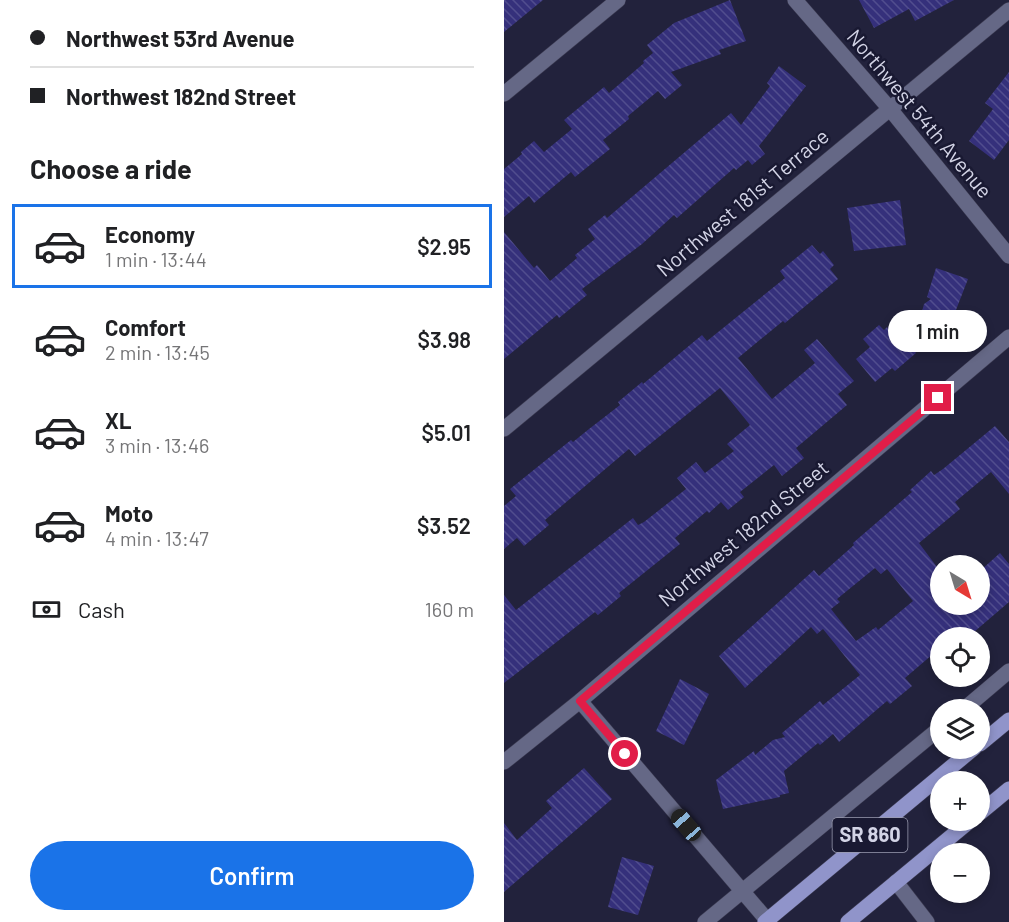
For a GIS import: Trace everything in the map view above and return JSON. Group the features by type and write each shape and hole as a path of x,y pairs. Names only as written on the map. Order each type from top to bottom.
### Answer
{"main road":[{"path":"990,736 1009,720"},
{"name":"SR 860","path":"766,921 961,759"},
{"path":"990,805 1009,789"},
{"name":"SR 860","path":"848,922 958,831"}],"street":[{"path":"504,94 618,0"},
{"name":"Northwest 54th Avenue","path":"795,0 890,109 1009,256"},
{"name":"Northwest 181st Terrace","path":"504,429 1009,10"},
{"name":"Northwest 182nd Street","path":"504,762 580,701 1009,337"},
{"path":"976,699 1009,671"},
{"path":"580,701 766,921"},
{"path":"705,922 930,736"},
{"path":"896,882 927,922"}],"building":[{"path":"504,0 543,0 504,32"},
{"path":"730,0 746,41 719,50 721,54 671,72 682,85 665,99 658,91 628,116 629,119 603,140 610,149 575,177 571,172 534,203 529,196 504,217 504,169 522,154 521,152 534,141 544,152 572,129 564,120 604,87 609,93 644,63 643,61 653,53 647,45 674,23"},
{"path":"859,0 954,0 915,21 909,9 874,28"},
{"path":"779,66 806,86 759,146 765,154 752,165 748,160 736,170 734,168 677,218 674,215 642,244 582,289 587,295 559,318 557,315 504,359 504,232 534,268 537,265 550,281 577,258 575,255 595,239 588,229 605,215 607,218 731,113 741,125 770,86 767,83"},
{"path":"1009,72 1009,140 994,160 969,141 993,109 985,103"},
{"path":"900,200 906,245 854,251 847,208"},
{"path":"812,245 820,254 823,251 834,265 830,269 838,279 738,358 772,399 815,363 804,350 817,339 854,381 838,394 847,405 796,448 804,458 782,476 774,465 740,492 744,497 728,510 721,502 709,513 707,511 675,538 680,544 619,593 621,596 598,615 595,612 504,683 504,595 516,610 633,518 638,525 644,522 686,489 677,478 696,462 705,473 734,451 727,444 750,425 720,388 635,456 629,449 545,520 549,525 524,546 517,538 504,549 504,506 516,496 510,489 571,440 573,442 620,405 618,402 702,335 707,341 785,278 780,271"},
{"path":"936,268 968,279 949,328 920,319 924,304 931,299 927,297"},
{"path":"879,325 884,330 887,327 890,331 895,327 916,353 895,371 892,368 875,382 856,359 870,347 863,339"},
{"path":"995,426 1009,442 1009,494 991,472 955,502 960,509 919,543 930,558 930,615 990,615 990,562 1000,553 1009,564 1009,602 980,627 930,627 930,657 905,678 912,686 890,704 887,701 839,742 833,734 820,745 818,743 784,771 789,793 723,809 716,780 754,751 755,755 773,740 785,737 782,733 820,701 823,705 860,675 823,629 817,634 811,627 745,688 719,656 814,570 819,576 912,492 910,490 931,471 934,475","holes":["875,568 881,574 887,569 913,601 878,630 876,627 856,641 831,609 840,602 837,599"]},
{"path":"680,679 709,694 684,745 656,731"},
{"path":"584,768 612,799 504,892 504,823 517,840 552,808 546,801"},
{"path":"622,857 654,866 638,915 608,907"}],"route":[{"path":"625,754 580,701 938,398"}]}
